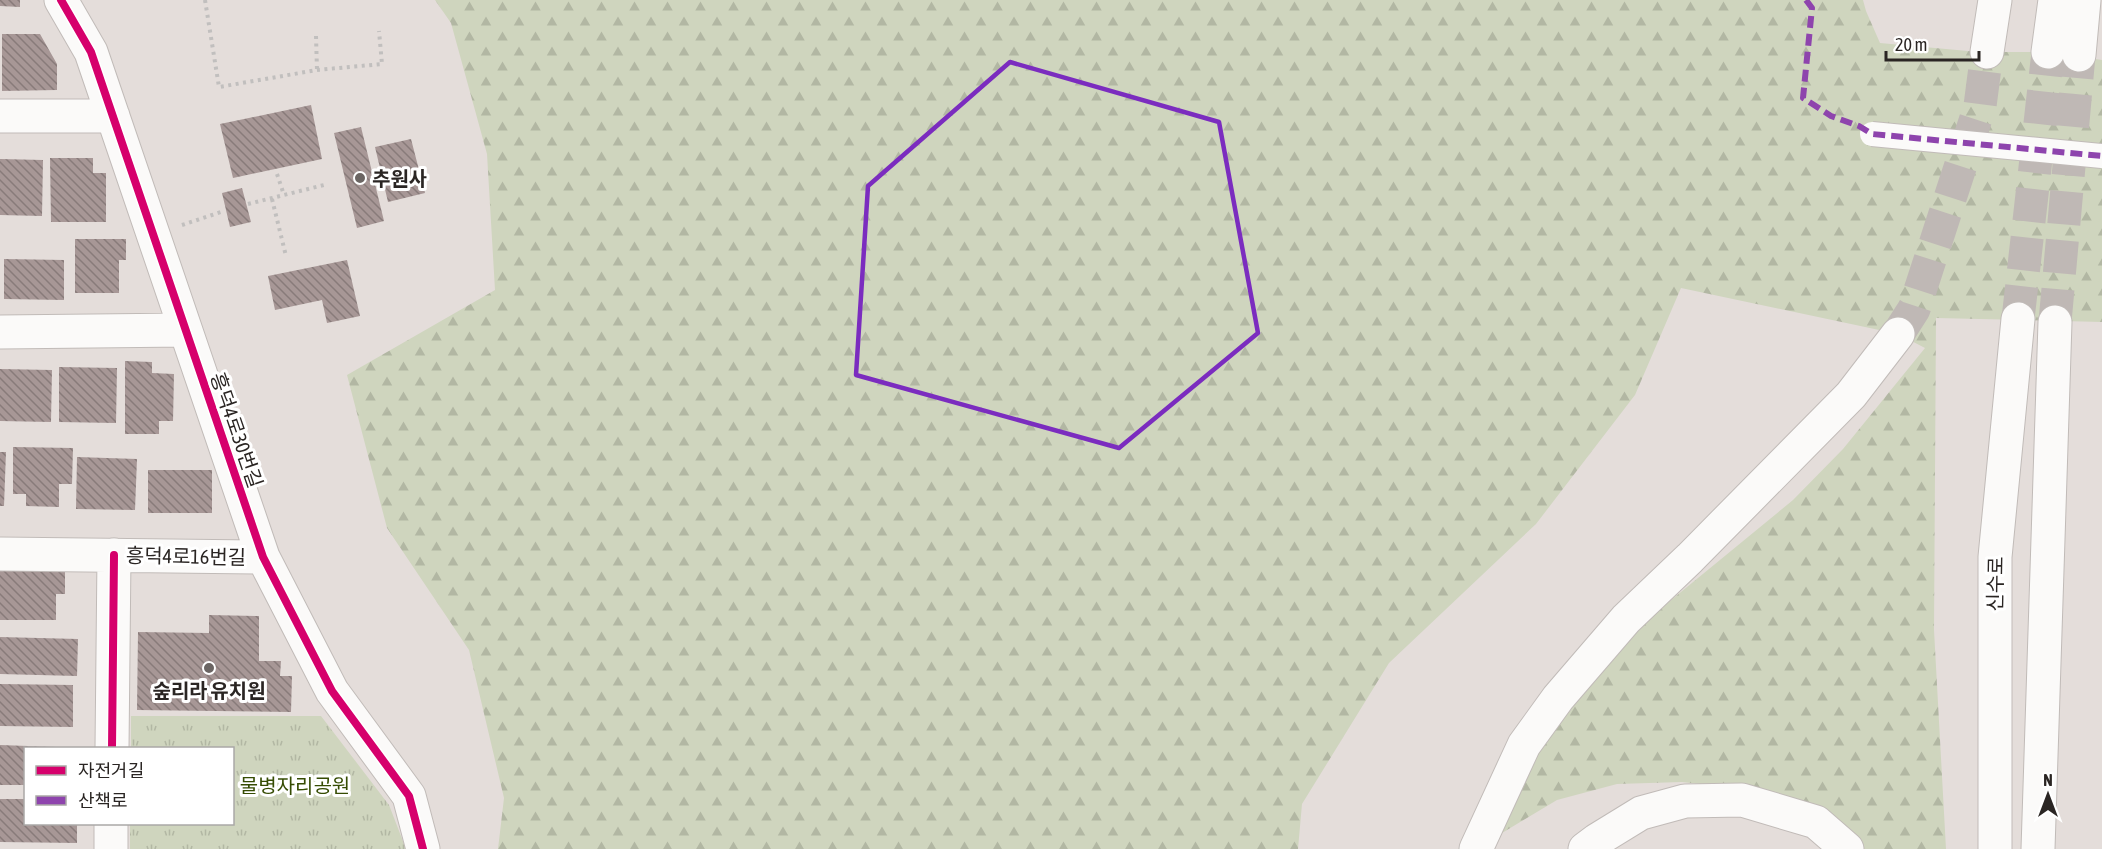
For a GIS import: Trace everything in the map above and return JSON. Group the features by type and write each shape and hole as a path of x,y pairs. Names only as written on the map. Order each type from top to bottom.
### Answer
{"main road":[{"name":"흥덕4로30번길","path":"61,0 92,52 263,557 332,691 409,796 423,849"},
{"path":"1987,52 1995,0"},
{"path":"2055,0 2063,54 2084,0"},
{"path":"0,116 113,116"},
{"name":"신수로","path":"1995,849 1995,557 2018,320"},
{"path":"2038,849 2055,321"},
{"path":"0,332 185,330"},
{"path":"1476,849 1524,745 1558,698 1626,619 1690,558 1851,395 1898,334"},
{"name":"흥덕4로16번길","path":"0,554 263,557"},
{"path":"112,747 114,555"},
{"path":"1585,849 1641,813 1685,801 1742,800 1816,822 1847,849"},
{"path":"111,825 111,849"}],"street":[{"path":"1872,134 2102,156"}],"path":[{"path":"205,0 219,87 317,70 382,64 379,31"},
{"path":"316,36 317,70"},
{"path":"277,174 284,195"},
{"path":"248,204 328,184"},
{"path":"272,199 286,256"},
{"path":"153,234 224,211"}],"highlighted area":[{"path":"1010,62 1219,122 1258,333 1119,448 856,375 868,186"}],"green space":[{"path":"435,0 1863,0 1880,43 1979,52 2048,52 2102,60 2102,322 1936,318 1934,630 1946,849 1862,849 1763,791 1682,782 1617,784 1557,800 1502,833 1481,836 1506,774 1648,619 1793,500 1843,449 1925,348 1898,334 1681,288 1635,395 1536,524 1389,663 1302,804 1298,849 498,849 504,798 469,650 387,528 347,375 495,290 487,154 451,23"},
{"name":"물병자리공원","path":"131,716 321,716 389,805 406,849 130,849 130,825 234,825 234,747 131,747"}],"building":[{"path":"0,0 20,0 20,7 0,6"},
{"path":"2,34 40,34 57,64 57,90 2,91"},
{"path":"311,105 322,159 233,178 220,124"},
{"path":"361,127 384,221 357,228 334,133"},
{"path":"411,139 425,193 388,202 375,147"},
{"path":"50,158 93,158 93,173 106,173 106,222 51,222"},
{"path":"0,159 43,160 42,216 0,215"},
{"path":"242,188 251,222 230,227 222,193"},
{"path":"75,239 126,239 126,260 119,260 119,293 75,293"},
{"path":"4,259 64,260 64,300 4,299"},
{"path":"347,260 360,316 327,323 322,300 275,310 268,276"},
{"path":"125,361 152,362 152,373 174,374 173,421 159,421 159,434 125,434"},
{"path":"59,367 117,368 116,423 59,422"},
{"path":"0,369 52,370 51,422 0,421"},
{"path":"13,447 73,448 72,484 59,484 59,507 26,506 26,494 13,494"},
{"path":"0,452 6,452 4,506 0,506"},
{"path":"77,457 137,459 135,510 76,509"},
{"path":"148,470 212,470 212,513 148,513"},
{"path":"0,568 65,568 65,594 56,594 56,620 0,620"},
{"name":"숲리라 유치원","path":"209,615 259,616 259,661 281,661 280,676 292,676 291,712 137,710 138,632 209,633"},
{"path":"0,637 78,639 77,676 0,674"},
{"path":"0,684 73,685 73,727 0,726"},
{"path":"0,745 56,747 24,747 24,785 0,785"},
{"path":"0,799 24,799 24,825 77,825 77,843 0,842"}],"tunnel":[{"path":"1898,334 1914,309 1980,106 1987,52"},
{"path":"2018,319 2048,52"},
{"path":"2055,322 2079,55"}],"marked path":[{"path":"1806,0 1812,8 1803,98 1831,116 1859,126 1872,134 2102,156"}],"cycle path":[{"path":"61,0 91,52 263,557 332,691 409,796 423,849"},
{"path":"112,747 114,555"}],"place":[{"name":"추원사","path":"360,178"},
{"name":"숲리라 유치원","path":"209,668"}]}
